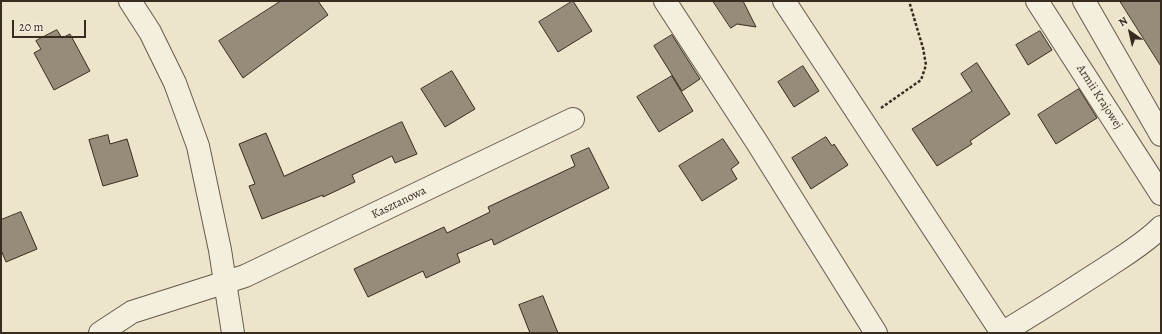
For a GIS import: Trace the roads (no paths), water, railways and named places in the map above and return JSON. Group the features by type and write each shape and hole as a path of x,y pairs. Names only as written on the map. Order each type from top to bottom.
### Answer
{"street":[{"path":"130,1 150,32 175,83 198,146 220,250 233,333"},
{"path":"665,1 758,144 876,333"},
{"path":"784,1 1002,333 1084,282 1147,239 1161,227"},
{"name":"Armii Krajowej","path":"1037,1 1161,194"},
{"path":"1084,1 1161,135"},
{"name":"Kasztanowa","path":"100,333 132,312 252,273 573,119"}]}
